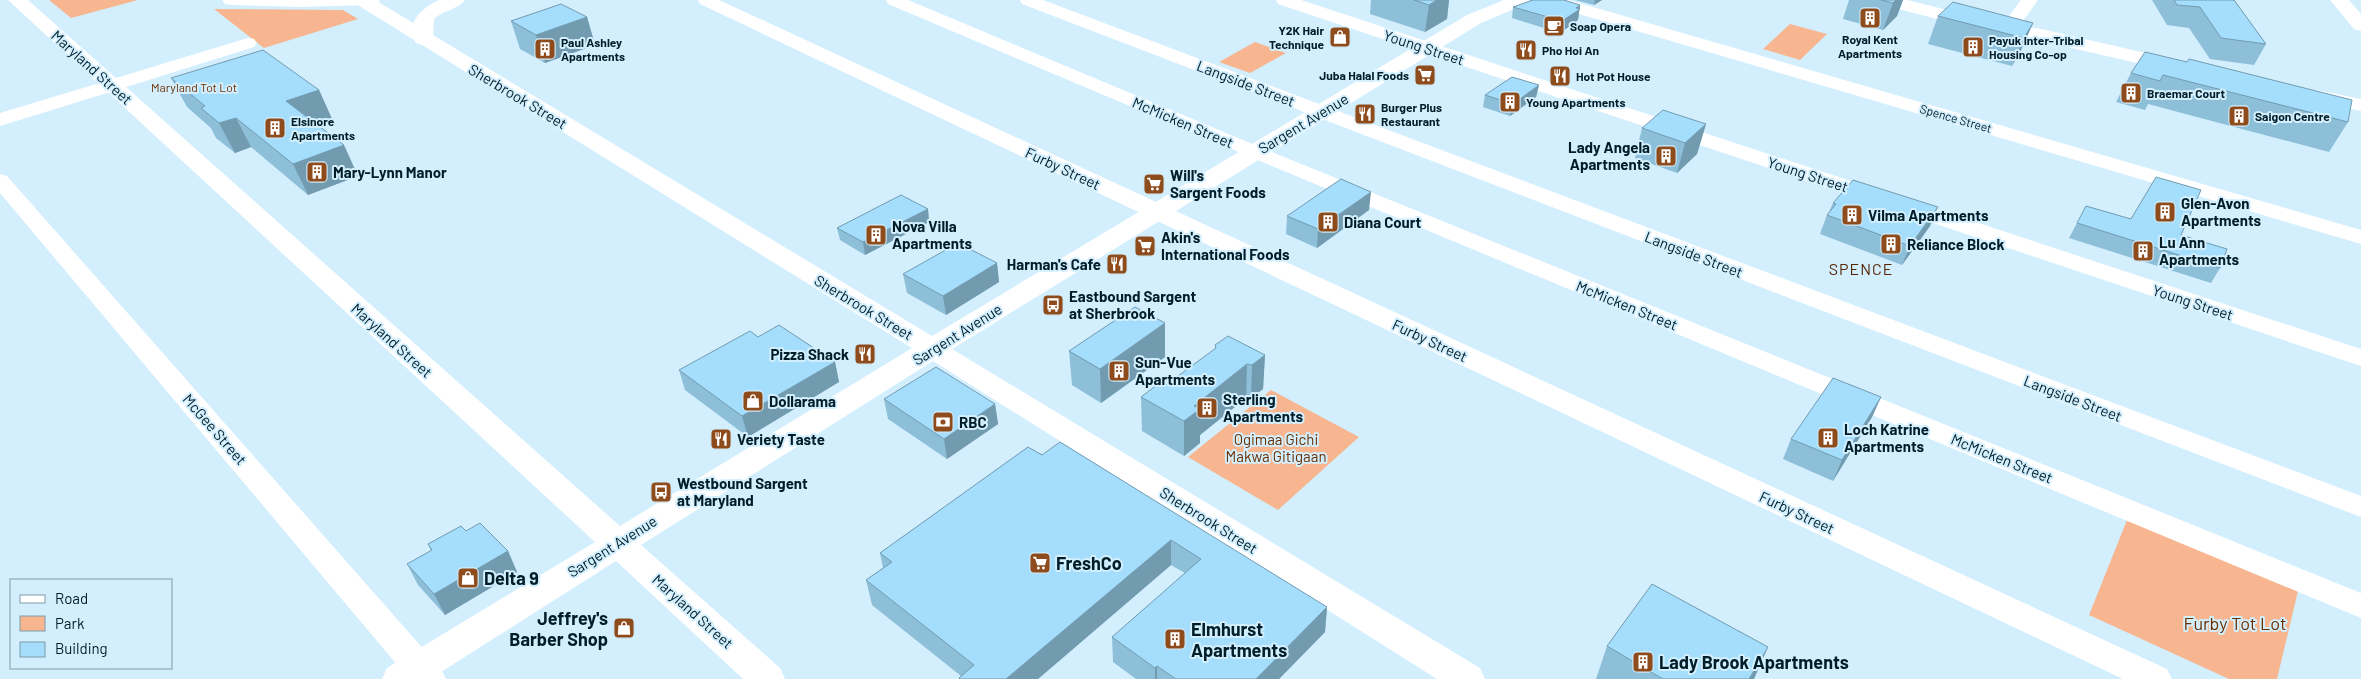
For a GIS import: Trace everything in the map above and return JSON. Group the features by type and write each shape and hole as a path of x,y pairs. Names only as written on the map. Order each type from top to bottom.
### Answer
{"main road":[{"name":"Maryland Street","path":"17,0 767,679"},
{"path":"231,0 284,2 371,0"},
{"name":"Sherbrook Street","path":"362,0 423,39 934,349 1467,679"},
{"path":"423,39 423,22 426,18 437,8 456,0"},
{"name":"Sargent Avenue","path":"416,675 617,542 1156,212 1474,19 1520,0"},
{"path":"1885,0 2007,31 2037,34 2191,75"},
{"path":"2339,0 2360,22"},
{"path":"0,120 113,85"},
{"path":"2320,97 2361,105"},
{"path":"2361,98 2295,98 2361,118"}],"street":[{"name":"Furby Street","path":"706,0 2155,679"},
{"name":"McMicken Street","path":"894,0 1255,152 2361,606"},
{"name":"Langside Street","path":"1028,0 2361,507"},
{"name":"Young Street","path":"1284,0 2361,358"},
{"name":"Spence Street","path":"1551,0 2361,237"},
{"path":"2007,31 2030,0"},
{"path":"113,85 248,44"},
{"name":"McGee Street","path":"0,180 416,675"}],"green space":[{"path":"49,0 138,0 71,18"},
{"path":"214,9 343,10 358,19 264,48"},
{"path":"1790,24 1827,34 1800,60 1763,49"},
{"path":"1255,42 1286,53 1250,73 1219,62"},
{"name":"Ogimaa Gichi Makwa Gitigaan","path":"1271,390 1359,437 1278,510 1188,457"},
{"name":"Furby Tot Lot","path":"2127,520 2298,591 2277,679 2229,679 2089,615"}],"building":[{"path":"1414,0 1437,0 1429,5"},
{"path":"1533,0 1564,0 1580,5 1576,8 1580,9 1562,21 1513,7"},
{"path":"1881,0 1896,0 1893,3"},
{"path":"2174,0 2234,0 2266,44 2221,38 2200,7 2177,5"},
{"path":"1953,2 2033,23 2024,38 1938,16"},
{"path":"561,4 587,17 536,35 511,21"},
{"path":"263,50 319,90 286,101 344,145 293,164 236,118 219,123 201,108 205,106 171,78"},
{"path":"2145,52 2187,62 2189,59 2352,100 2348,122 2163,75 2160,81 2131,73"},
{"path":"1512,77 1539,85 1513,104 1485,95"},
{"path":"1663,110 1706,124 1685,143 1642,128"},
{"path":"2156,177 2201,190 2181,235 2227,249 2220,268 2077,223 2086,206 2131,219"},
{"path":"1341,179 1371,192 1318,229 1287,216"},
{"path":"1853,180 1938,207 1910,246 1827,215 1836,204 1833,203"},
{"path":"901,195 928,209 863,242 837,228"},
{"path":"958,243 997,263 943,296 903,274"},
{"path":"1135,307 1165,323 1100,369 1069,351"},
{"path":"779,325 835,362 742,416 679,370 750,331 758,337"},
{"path":"1228,336 1265,355 1252,365 1247,364 1194,406 1200,409 1184,421 1141,397 1158,384 1163,387 1216,348 1215,345"},
{"path":"936,367 995,404 944,439 884,399"},
{"name":"Loch Katrine Apartments","path":"1833,378 1881,397 1842,460 1791,439"},
{"path":"1060,442 1327,607 1256,679 1176,679 1157,666 1155,668 1112,637 1201,559 1171,540 1006,679 960,679 974,665 866,580 892,562 880,553 1028,447 1042,455"},
{"path":"480,523 508,551 434,594 407,564 432,550 428,544 461,526 466,531"},
{"path":"1652,584 1768,647 1749,679 1663,679 1607,646"}],"place":[{"name":"Royal Kent Apartments","path":"1870,18"},
{"name":"Soap Opera","path":"1554,26"},
{"name":"Y2K Hair Technique","path":"1340,37"},
{"name":"Payuk Inter-Tribal Housing Co-op","path":"1973,47"},
{"name":"Paul Ashley Apartments","path":"545,49"},
{"name":"Pho Hoi An","path":"1526,50"},
{"name":"Juba Halal Foods","path":"1425,75"},
{"name":"Hot Pot House","path":"1560,76"},
{"name":"Braemar Court","path":"2131,93"},
{"name":"Young Apartments","path":"1510,102"},
{"name":"Burger Plus Restaurant","path":"1365,114"},
{"name":"Saigon Centre","path":"2239,116"},
{"name":"Elsinore Apartments","path":"275,128"},
{"name":"Lady Angela Apartments","path":"1666,156"},
{"name":"Mary-Lynn Manor","path":"317,172"},
{"name":"Will's Sargent Foods","path":"1154,184"},
{"name":"Glen-Avon Apartments","path":"2165,212"},
{"name":"Vilma Apartments","path":"1852,215"},
{"name":"Diana Court","path":"1328,222"},
{"name":"Nova Villa Apartments","path":"876,235"},
{"name":"Reliance Block","path":"1891,244"},
{"name":"Akin's International Foods","path":"1145,246"},
{"name":"Lu Ann Apartments","path":"2143,251"},
{"name":"Harman's Cafe","path":"1117,264"},
{"name":"Eastbound Sargent at Sherbrook","path":"1053,305"},
{"name":"Pizza Shack","path":"865,354"},
{"name":"Sun-Vue Apartments","path":"1119,371"},
{"name":"Dollarama","path":"753,401"},
{"name":"Sterling Apartments","path":"1207,408"},
{"name":"RBC","path":"943,422"},
{"name":"Loch Katrine Apartments","path":"1828,438"},
{"name":"Veriety Taste","path":"721,439"},
{"name":"Westbound Sargent at Maryland","path":"661,492"},
{"name":"FreshCo","path":"1040,563"},
{"name":"Delta 9","path":"468,578"},
{"name":"Jeffrey's Barber Shop","path":"624,628"},
{"name":"Elmhurst Apartments","path":"1175,639"},
{"name":"Lady Brook Apartments","path":"1643,662"}],"district":[{"name":"SPENCE","path":"1861,268"}],"park label":[{"name":"Maryland Tot Lot","path":"194,87"}]}
